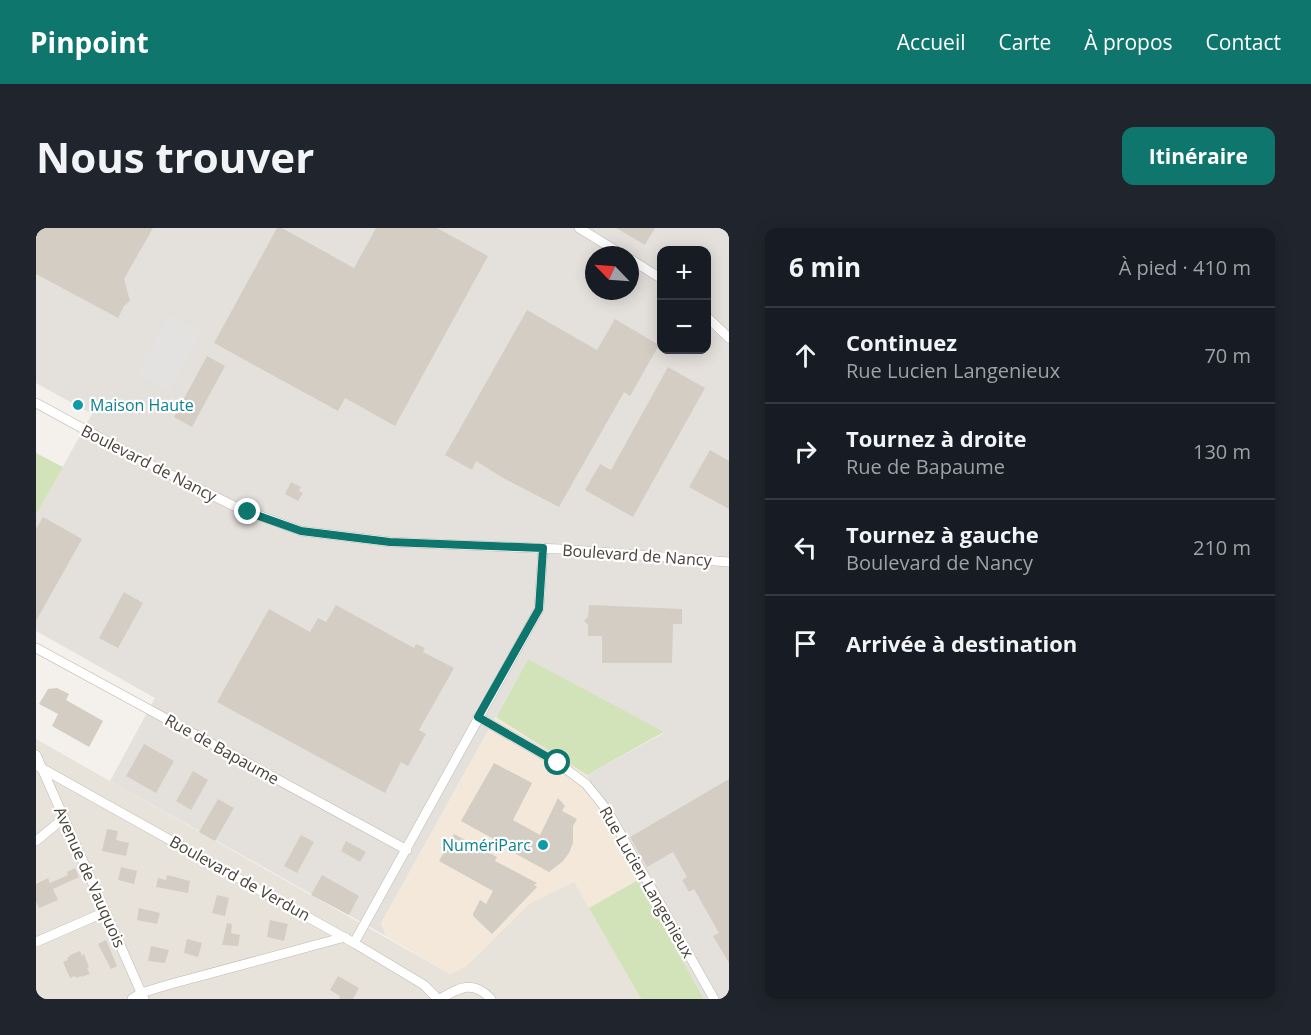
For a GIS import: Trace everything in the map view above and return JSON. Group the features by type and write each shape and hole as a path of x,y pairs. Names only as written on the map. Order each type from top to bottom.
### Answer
{"street":[{"path":"579,228 608,246"},
{"path":"639,265 657,276"},
{"path":"711,321 729,338"},
{"name":"Boulevard de Nancy","path":"36,403 137,458 234,506 301,531 390,542 543,548 729,562"},
{"path":"354,943 539,609 543,548"},
{"name":"Rue de Bapaume","path":"36,648 407,850"},
{"name":"Rue Lucien Langenieux","path":"478,717 558,763 586,784 607,810 714,999"},
{"name":"Avenue de Vauquois","path":"36,754 39,767 144,995"},
{"name":"Boulevard de Verdun","path":"39,767 345,937 424,985 434,998"},
{"path":"36,841 64,819"},
{"path":"36,942 105,912"},
{"path":"132,999 345,937"},
{"path":"434,998 470,986 481,989 491,999"},
{"path":"144,995 159,999"}],"shaded area":[{"path":"36,228 729,228 729,999 704,999 638,880 587,775 664,733 528,659 381,923 386,936 110,781 155,698 36,631 36,515 92,414 36,383"},
{"path":"169,314 202,333 169,392 136,374"},
{"path":"496,717 587,775 638,880 589,908 574,882 530,903 465,967 450,974 386,936 381,923"},
{"path":"36,739 450,974 465,967 530,903 574,881 641,999 36,999"}],"green space":[{"path":"36,453 63,467 36,515"},
{"path":"528,659 664,732 587,775 496,717"},
{"path":"638,880 704,999 641,999 589,908"}],"building":[{"path":"36,228 153,228 124,279 130,301 124,306 118,318 36,274"},
{"path":"277,228 282,228 354,268 376,228 437,228 488,256 395,426 345,398 338,411 214,343"},
{"path":"616,228 655,228 645,245"},
{"path":"527,310 597,350 615,319 657,344 657,349 630,396 624,392 559,507 476,461 472,470 445,455"},
{"path":"207,356 225,366 192,427 174,417"},
{"path":"668,367 705,388 633,517 585,490 600,464 611,470"},
{"path":"710,450 729,461 729,509 689,487"},
{"path":"291,482 301,487 299,491 303,493 298,501 285,494"},
{"path":"43,517 82,539 36,621 36,529"},
{"path":"124,592 143,603 118,648 99,638"},
{"path":"336,605 414,648 416,644 425,648 423,652 454,668 419,730 426,734 408,766 401,762 385,793 217,702 269,609 310,632 318,618 326,622"},
{"path":"589,605 682,609 682,624 673,624 672,663 602,663 602,636 588,636 588,625 584,621 588,617"},
{"path":"57,688 69,694 66,700 103,721 89,747 52,726 58,714 39,704 48,689"},
{"path":"144,744 174,761 156,793 126,776"},
{"name":"NumériParc","path":"494,763 532,783 513,820 540,835 558,798 565,806 562,811 577,819 573,826 573,843 569,853 549,872 461,821"},
{"path":"193,771 208,780 191,810 176,801"},
{"path":"729,779 729,963 713,936 719,933 694,889 689,892 682,880 687,877 673,852 647,867 630,837"},
{"path":"218,799 234,808 215,841 199,832"},
{"path":"107,829 118,831 116,840 129,843 126,856 102,851"},
{"path":"454,834 497,857 495,861 537,883 534,885 537,887 492,934 473,914 480,900 486,904 493,891 439,861"},
{"path":"301,835 314,842 297,873 284,866"},
{"path":"346,841 366,852 360,862 341,851"},
{"path":"121,867 137,871 134,884 118,880"},
{"path":"75,868 79,877 53,889 58,900 39,908 36,902 36,884 48,878 50,883 68,875 67,872"},
{"path":"167,875 190,881 188,893 156,887 158,878 166,880"},
{"path":"322,875 359,896 349,915 311,895"},
{"path":"217,895 229,898 225,916 212,913"},
{"path":"139,908 160,913 157,924 137,920"},
{"path":"270,920 288,924 284,941 267,937"},
{"path":"227,923 232,924 231,933 240,935 238,946 222,945"},
{"path":"187,939 202,943 198,957 184,953"},
{"path":"106,940 117,966 111,969 98,944"},
{"path":"151,946 169,950 165,963 148,961"},
{"path":"80,951 82,956 84,954 90,974 70,978 63,962 68,960 67,958 72,954"},
{"path":"338,976 359,988 353,999 339,999 340,996 330,990"}],"place":[{"name":"Maison Haute","path":"78,405"},
{"name":"NumériParc","path":"543,845"}],"route":[{"path":"248,512 301,531 390,542 543,548 539,609 478,717 558,763"}]}
